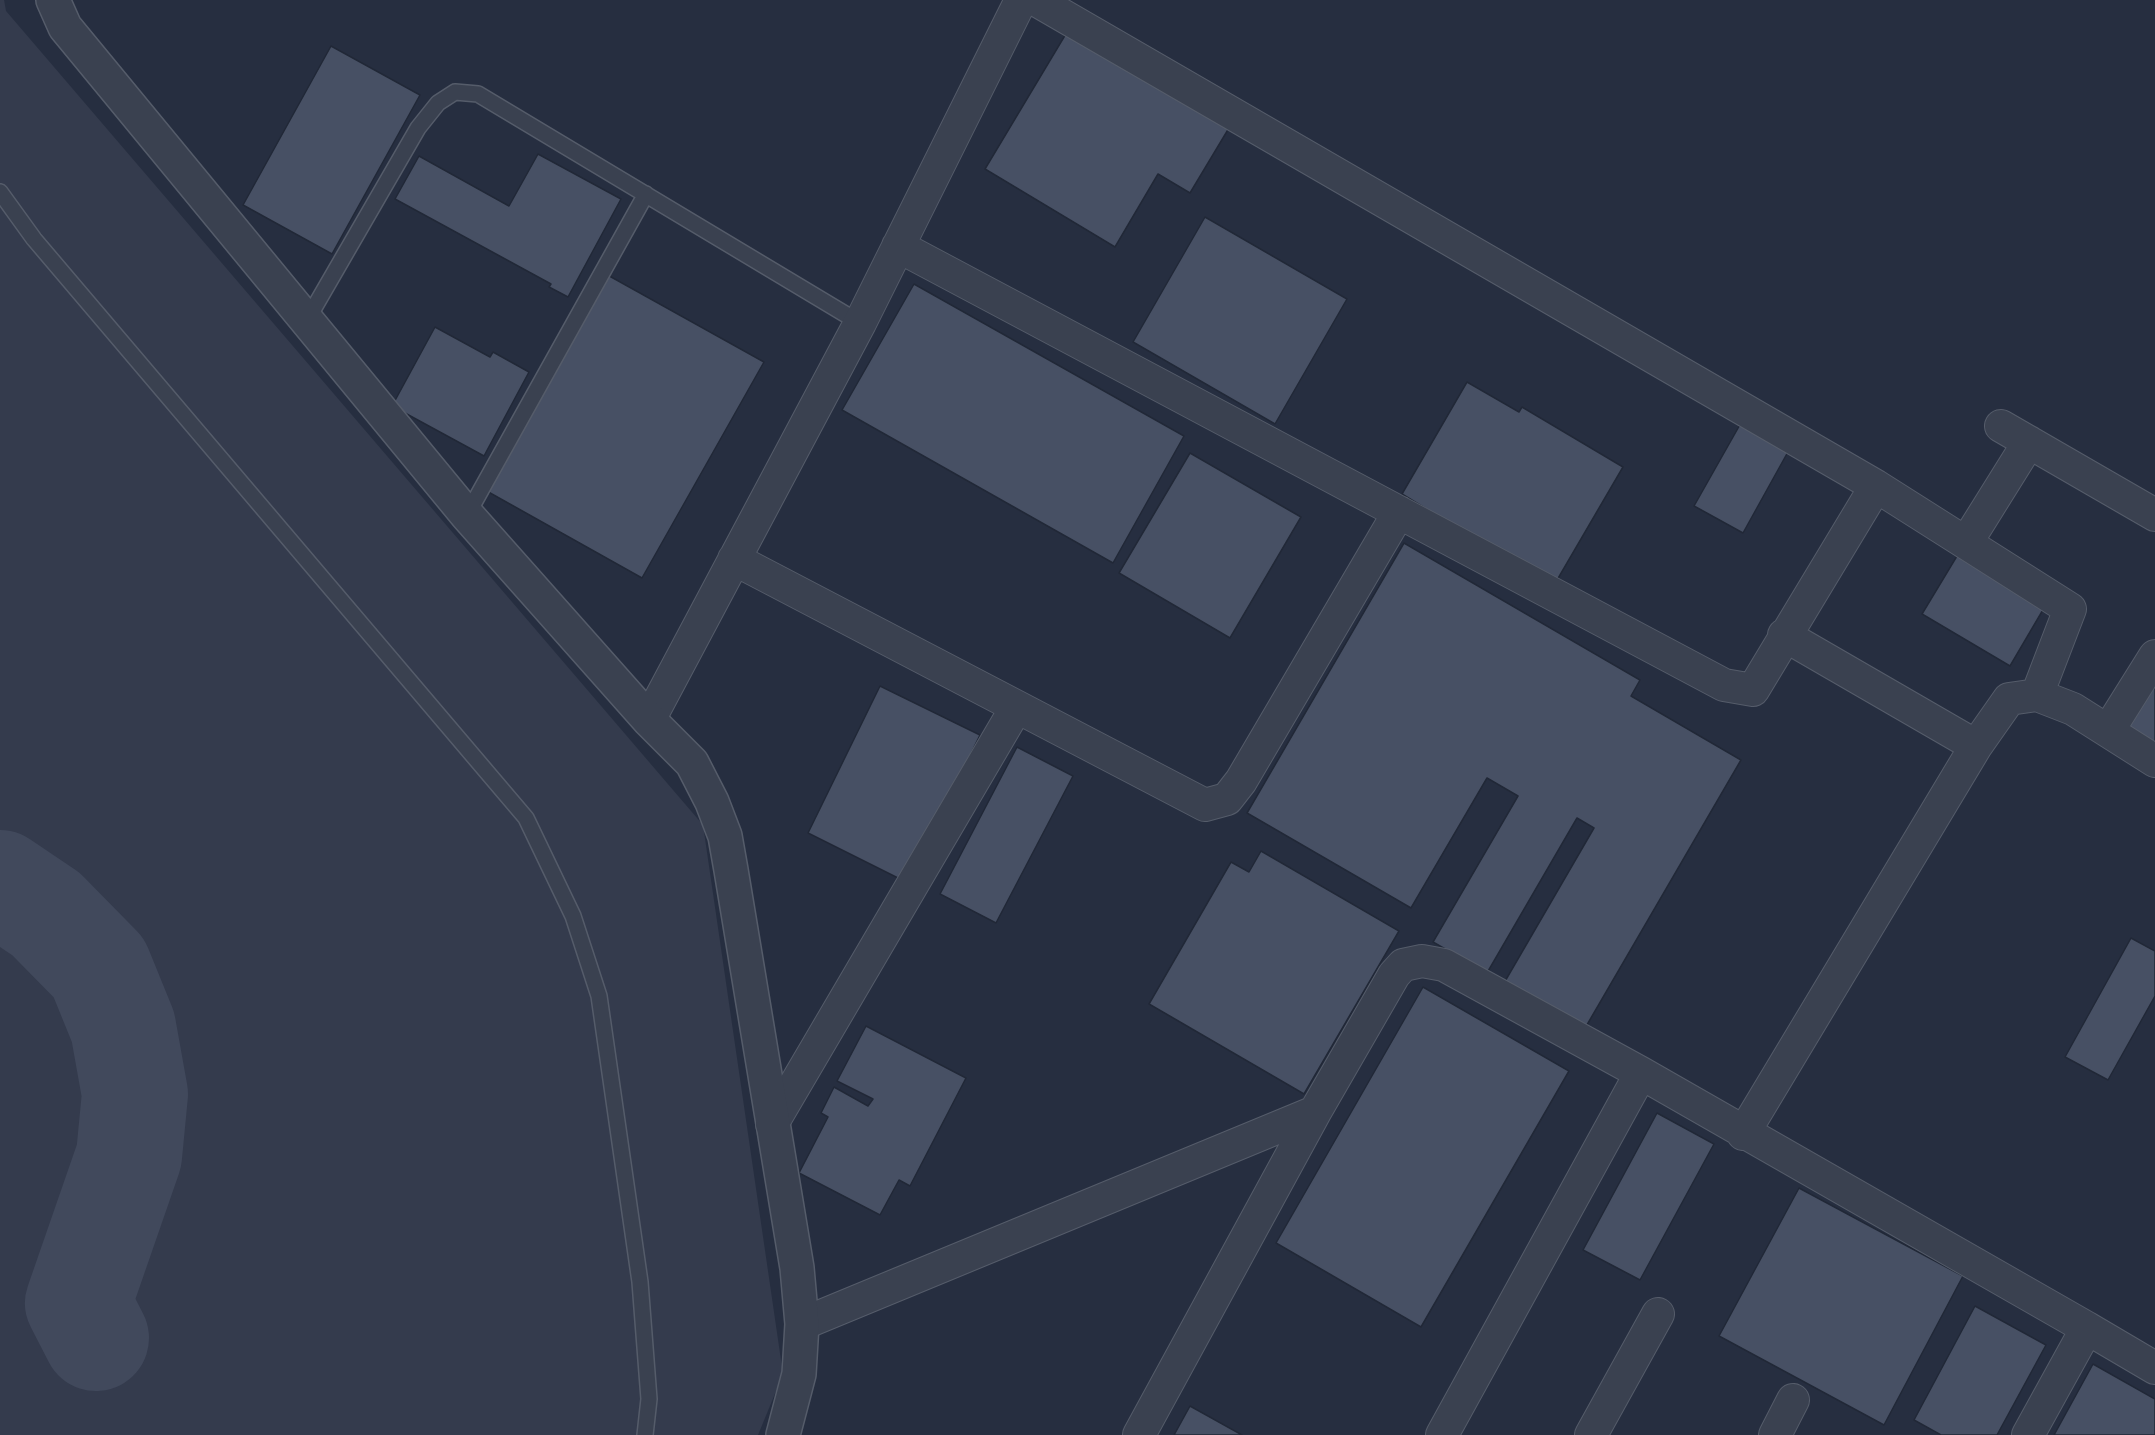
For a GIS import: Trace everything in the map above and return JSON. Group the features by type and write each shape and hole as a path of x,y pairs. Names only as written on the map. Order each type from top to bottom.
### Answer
{"street":[{"path":"53,0 65,27 467,515 648,720 692,763 712,802 725,836 797,1268 802,1324 799,1374 783,1435"},
{"path":"648,720 860,323 1021,0"},
{"path":"1036,0 1876,486 2070,609 2037,695"},
{"path":"898,246 1724,685 1753,690 1784,635 1876,486"},
{"path":"2001,426 2155,515"},
{"path":"1966,543 2029,442"},
{"path":"734,559 1183,796 1205,805 1227,799 1241,781 1399,512"},
{"path":"1784,635 1976,746"},
{"path":"2108,731 2155,656"},
{"path":"1743,1134 1976,746 2010,699 2037,695 2073,709 2155,761"},
{"path":"772,1124 1016,708"},
{"path":"1139,1435 1394,975 1403,964 1422,961 1444,965 1641,1073 1743,1134 2155,1368"},
{"path":"1442,1435 1641,1073"},
{"path":"802,1324 1316,1112"},
{"path":"1591,1435 1658,1314"},
{"path":"2028,1435 2087,1328"},
{"path":"1775,1435 1793,1400"}],"lane":[{"path":"307,320 418,128 438,103 455,92 478,94 860,323"},
{"path":"0,192 34,239 526,818 573,916 599,996 640,1282 649,1399 645,1435"},
{"path":"467,515 646,195"}],"shaded area":[{"path":"0,0 4,0 6,11 703,825 783,1374 758,1435 0,1435"}],"building":[{"path":"1070,27 1232,123 1190,193 1158,174 1115,247 985,169"},
{"path":"331,46 420,95 332,254 243,205"},
{"path":"538,154 621,199 568,297 549,287 551,284 395,199 419,156 509,206"},
{"path":"1205,217 1347,299 1275,424 1133,342"},
{"path":"604,273 764,362 642,578 483,489"},
{"path":"914,284 1184,436 1113,563 842,410"},
{"path":"435,327 490,357 493,352 529,372 484,456 392,406"},
{"path":"1467,382 1519,412 1522,407 1623,467 1553,587 1402,494"},
{"path":"1746,414 1794,441 1743,533 1694,506"},
{"path":"1190,453 1301,517 1230,638 1119,573"},
{"path":"1404,543 1640,680 1631,696 1741,760 1584,1030 1504,983 1594,828 1577,818 1487,973 1433,942 1518,796 1487,778 1411,908 1247,813"},
{"path":"1960,551 2047,603 2010,666 1922,614"},
{"path":"2155,682 2155,755 2123,735"},
{"path":"880,686 980,735 908,883 808,833"},
{"path":"1017,747 1073,776 996,923 940,894"},
{"path":"1261,851 1399,931 1304,1094 1149,1004 1231,862 1249,872"},
{"path":"2131,938 2155,951 2155,996 2108,1080 2065,1057"},
{"path":"1423,987 1569,1071 1421,1327 1276,1243"},
{"path":"866,1026 966,1078 910,1186 899,1180 880,1215 799,1173 828,1117 821,1113 834,1087 868,1106 873,1099 837,1081"},
{"path":"1657,1113 1714,1144 1640,1280 1583,1250"},
{"path":"1799,1188 1963,1276 1884,1425 1719,1336"},
{"path":"1975,1306 2046,1345 1997,1435 1941,1435 1914,1420"},
{"path":"2093,1364 2155,1399 2155,1435 2054,1435"},
{"path":"1190,1406 1242,1435 1174,1435"}],"taxiway":[{"path":"0,883 46,914 99,968 123,1027 135,1094 129,1156 78,1303 96,1338"}]}
